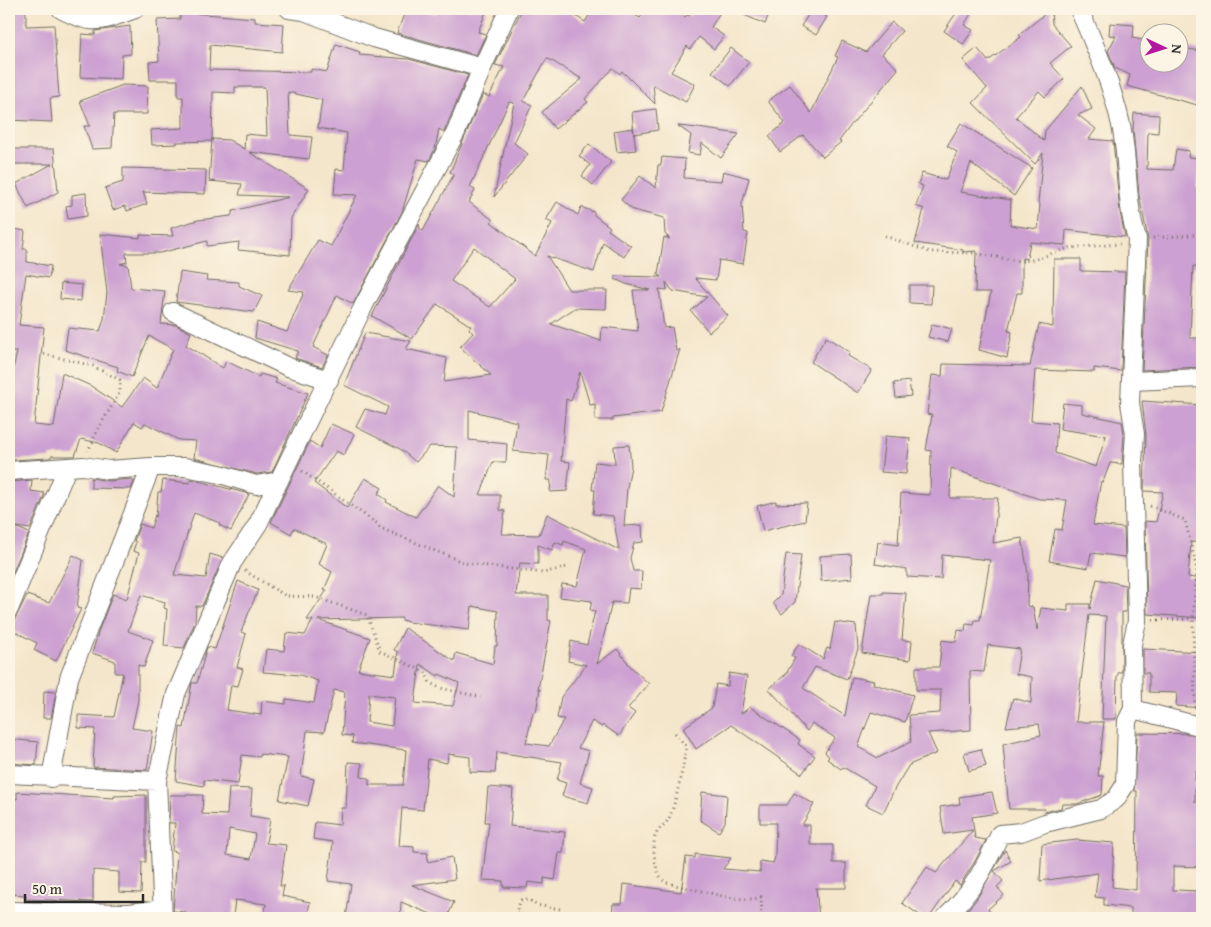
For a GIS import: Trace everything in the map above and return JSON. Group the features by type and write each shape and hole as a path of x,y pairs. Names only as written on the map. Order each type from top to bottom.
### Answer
{"street":[{"path":"61,9 88,22 94,22 114,18 135,9"},
{"path":"9,912 163,913 157,781 176,694 232,563 258,524 364,305 456,132 509,9"},
{"path":"945,918 965,899 980,876 1000,834 1021,832 1101,809 1116,799 1125,785 1128,715 1133,710 1132,644 1136,621 1132,462 1135,434 1130,403 1137,239 1131,221 1121,125 1104,69 1078,9"},
{"path":"299,10 374,38 482,68"},
{"path":"172,312 288,368 329,380"},
{"path":"1132,381 1202,378"},
{"path":"51,778 69,678 151,466"},
{"path":"9,471 75,467 108,470 151,466 194,469 220,474 256,485 279,482"},
{"path":"9,609 75,467"},
{"path":"1133,710 1199,724"},
{"path":"9,774 51,778 157,781"}],"path":[{"path":"885,236 930,252 974,253 1018,261 1033,260 1068,248 1120,246 1131,221"},
{"path":"1137,239 1202,234"},
{"path":"44,354 93,366 118,378 122,384 120,392 75,467"},
{"path":"290,461 376,523 380,528 395,536 410,540 464,563 543,573 567,568"},
{"path":"1145,503 1185,520 1197,570 1193,619 1199,724"},
{"path":"232,563 286,596 315,597 367,615 380,651 425,672 430,683 440,688 481,697"},
{"path":"1136,621 1193,619"},
{"path":"675,733 686,746 685,764 668,820 658,831 653,844 659,875 671,883 717,894 754,900 761,897 762,918"},
{"path":"520,918 516,912 521,900 529,900 536,905 560,909"}],"building":[{"path":"9,9 26,9 26,26 54,25 59,97 50,98 52,122 9,120"},
{"path":"406,9 422,9 436,14 437,9 487,9 478,32 486,34 476,55 397,33"},
{"path":"522,9 565,9 585,22 593,9 624,9 640,18 646,9 673,9 685,17 689,16 694,9 722,9 711,27 724,36 714,49 699,37 690,49 687,46 671,72 695,84 686,102 653,85 655,104 622,71 620,74 613,68 585,99 588,102 555,129 542,112 582,79 547,58 523,101 532,105 514,143 528,154 494,197 514,103 509,102 470,187 475,190 469,202 493,220 491,222 535,256 552,223 546,220 557,202 578,215 581,207 594,212 594,215 610,227 608,230 631,246 624,257 603,242 594,272 547,256 569,290 607,290 606,309 575,308 551,324 601,341 602,327 638,331 633,290 650,290 626,284 615,279 615,276 661,277 658,274 664,237 670,239 665,234 664,218 633,210 621,200 640,176 656,188 658,165 661,165 662,157 685,159 684,178 721,181 723,171 749,178 742,204 744,232 748,233 743,264 719,260 716,280 695,278 728,316 709,332 691,311 707,297 673,291 666,282 667,290 659,289 664,328 672,327 676,351 680,349 661,412 613,418 613,420 595,420 595,404 590,405 580,372 571,401 566,399 561,461 570,462 567,491 550,492 551,480 546,480 549,455 513,451 517,422 469,410 469,440 507,444 506,462 493,462 480,495 500,495 500,510 505,511 502,534 539,535 547,514 619,550 613,516 593,514 595,490 592,490 595,462 615,464 614,446 629,445 631,466 624,526 642,525 643,542 634,543 630,558 633,571 642,571 641,589 629,588 627,603 612,602 597,664 617,649 631,667 649,684 628,708 635,713 619,736 603,725 602,727 592,721 578,748 589,751 580,783 593,787 588,803 562,796 566,783 557,780 562,762 497,752 495,773 470,772 470,757 448,754 447,763 428,759 423,810 402,808 399,846 414,847 414,852 428,853 427,862 452,857 455,879 412,885 454,902 447,918 441,918 401,902 400,918 346,918 351,884 328,881 333,842 313,839 315,822 340,825 341,808 346,808 348,762 362,763 361,777 369,778 369,785 403,785 406,750 352,743 353,736 342,735 345,692 334,690 324,732 307,731 301,776 314,779 308,806 279,800 288,757 260,754 260,757 242,755 238,784 204,780 204,786 176,781 180,727 184,728 192,683 197,683 207,647 215,649 238,581 258,590 241,632 246,634 237,667 243,669 238,686 231,685 227,710 261,715 262,701 286,704 286,699 314,703 318,681 300,675 263,672 266,649 284,651 286,633 305,635 313,620 307,620 327,590 324,590 332,572 319,564 327,544 294,528 291,534 271,522 310,441 320,448 331,424 354,434 344,455 336,451 314,483 347,508 365,478 382,488 378,494 387,500 386,502 416,517 438,485 454,497 457,447 430,446 416,462 400,449 356,427 365,409 385,415 388,407 344,385 365,333 411,341 406,349 447,358 444,382 491,375 460,347 473,333 469,329 471,326 437,304 412,339 372,316 419,224 420,229 423,231 454,174 450,172 483,94 489,97 504,67 495,65","holes":["474,247 515,279 490,307 451,281","564,541 586,549 577,586 562,584 560,597 592,601 590,610 595,611 587,645 571,641 568,661 586,665 561,697 557,718 564,719 549,746 526,743 533,712 536,712 540,689 538,689 551,621 548,620 548,595 516,595 520,563 538,564 538,545 552,550 555,542 563,545","472,606 498,611 497,646 495,646 493,664 456,653 454,661 405,628 394,650 398,652 395,675 358,670 370,638 318,620 402,618 402,620 408,622 469,630","420,664 438,676 439,674 459,683 453,706 415,703","369,694 395,697 392,726 367,722"]},
{"path":"730,9 771,9 765,24"},
{"path":"812,9 827,17 816,35 801,26"},
{"path":"959,9 964,9 971,14 964,25 973,30 963,44 944,31"},
{"path":"1051,9 1052,24 1071,46 1050,63 1064,79 1045,97 1039,91 1016,117 1044,141 1045,131 1082,86 1092,109 1078,115 1096,129 1089,139 1113,141 1120,212 1125,237 1066,230 1065,245 1030,242 1027,259 1022,258 1022,293 1017,293 1008,331 1012,332 1007,358 979,350 991,292 975,292 976,251 963,252 963,250 915,243 924,209 916,206 923,186 918,184 922,173 946,180 957,152 947,146 961,123 1032,168 1014,196 971,163 960,192 1011,200 1010,225 1038,229 1040,204 1038,203 1043,153 1035,164 973,103 987,88 963,60 977,48 988,61 1021,37 1019,35"},
{"path":"180,12 255,18 255,22 284,24 282,52 210,45 209,70 311,72 311,69 327,72 336,44 360,52 359,55 409,59 468,75 444,132 439,129 435,149 429,161 418,159 402,212 353,304 337,295 313,347 328,355 322,367 295,358 298,351 255,338 257,322 287,332 304,292 288,290 318,240 331,246 357,195 334,194 336,169 344,170 347,133 318,128 322,100 288,92 290,135 312,137 309,159 249,152 309,189 291,218 290,255 238,250 239,242 207,246 207,241 160,253 126,253 127,262 120,264 128,265 131,288 165,291 161,324 176,325 191,333 186,345 223,368 226,361 259,377 260,374 277,379 275,383 308,393 272,472 257,474 194,458 196,441 179,440 145,423 142,427 134,422 116,453 99,443 81,439 75,456 9,460 9,386 17,352 9,352 9,228 25,231 23,249 27,249 27,262 51,266 49,278 26,274 19,325 44,327 34,425 54,427 62,373 91,386 122,407 143,378 157,388 173,349 149,336 132,377 117,371 118,367 65,350 68,328 100,331 104,319 107,292 100,234 140,238 140,235 173,236 171,228 198,220 231,216 233,211 289,197 239,195 242,184 209,181 212,141 152,145 151,130 183,128 183,97 178,97 178,80 150,80 149,62 159,61 157,20 180,19","holes":["235,87 265,87 267,136 245,134 244,149 229,140 212,139 213,92 235,93"]},
{"path":"892,22 902,31 882,54 898,69 851,125 839,141 841,142 823,157 803,135 780,152 769,136 785,123 768,101 790,85 811,113 838,57 835,56 842,41 866,52"},
{"path":"1110,23 1134,25 1133,38 1138,39 1138,72 1188,72 1188,49 1202,51 1201,106 1127,86 1130,75 1115,68 1108,51 1116,36 1109,35"},
{"path":"130,26 131,54 122,55 121,79 80,77 82,34 95,35 95,31"},
{"path":"731,48 749,62 730,86 712,72"},
{"path":"123,85 148,86 147,114 114,114 112,148 92,149 84,126 90,126 80,101"},
{"path":"656,109 658,130 634,134 632,112"},
{"path":"1134,113 1159,115 1158,133 1148,132 1147,169 1173,170 1176,149 1189,151 1188,157 1201,158 1197,191 1202,192 1202,267 1193,266 1190,338 1202,338 1202,367 1142,370 1148,239 1139,195 1133,130"},
{"path":"678,126 739,134 721,158 702,143 700,155 688,153 691,135"},
{"path":"633,128 636,150 617,152 614,131"},
{"path":"589,144 611,162 593,185 582,176 590,165 579,156"},
{"path":"13,149 54,149 58,192 28,208 16,184 52,164 13,164"},
{"path":"123,168 206,170 205,194 143,192 147,204 127,211 125,206 113,210 105,188 123,182"},
{"path":"86,193 87,216 68,219 66,206 72,205 72,195"},
{"path":"1054,259 1081,259 1081,271 1125,272 1121,371 1094,368 1094,372 1035,370 1031,421 1057,423 1055,453 1096,467 1106,436 1060,429 1063,403 1082,405 1082,413 1122,422 1124,434 1122,464 1110,463 1103,482 1101,481 1093,525 1124,528 1125,557 1091,553 1088,568 1049,561 1055,529 1062,530 1067,500 1039,499 951,468 950,498 998,498 993,543 1022,538 1028,574 1027,606 1033,607 1037,630 1041,608 1068,611 1068,604 1090,604 1090,609 1097,579 1125,585 1126,612 1122,612 1122,672 1119,672 1117,676 1116,719 1102,719 1106,616 1089,615 1076,722 1104,722 1098,776 1103,776 1102,795 1077,804 1062,804 1061,808 1044,812 1045,809 1009,809 1003,744 1041,735 1039,724 1006,727 1013,698 1031,703 1032,677 1016,674 1020,649 988,645 984,672 970,671 971,730 928,733 937,753 909,765 883,813 866,805 875,786 843,767 841,769 827,759 829,757 825,752 835,738 812,723 807,731 769,689 786,674 795,658 791,656 799,644 823,659 827,648 830,649 835,622 856,625 858,649 847,679 815,667 803,688 845,716 852,677 874,681 873,684 913,695 905,722 871,712 858,747 878,758 911,742 909,715 940,713 941,690 916,690 916,667 939,667 942,640 956,642 958,630 965,631 966,624 974,625 975,620 980,620 990,560 942,555 941,579 907,577 907,569 875,564 878,542 898,545 901,493 930,495 931,451 926,450 932,415 927,414 932,375 942,376 943,364 1030,366 1039,324 1053,327"},
{"path":"180,272 207,276 206,280 239,282 239,286 262,296 254,312 176,302"},
{"path":"61,283 82,285 81,301 60,299"},
{"path":"909,285 932,285 931,304 909,303"},
{"path":"932,324 952,329 948,342 928,337"},
{"path":"826,337 850,352 848,356 872,370 858,393 811,362"},
{"path":"909,381 911,396 896,398 894,383"},
{"path":"1142,401 1202,405 1202,543 1191,542 1188,577 1202,579 1202,618 1147,614 1145,521 1156,522 1163,492 1144,491 1146,435"},
{"path":"885,436 910,438 906,474 881,472"},
{"path":"91,478 109,481 132,479 134,482 131,489 91,488"},
{"path":"191,479 249,494 231,531 219,525 220,523 194,513 174,575 206,578 210,554 223,558 202,606 196,606 195,622 184,648 164,646 167,609 164,608 165,602 141,595 128,631 153,640 144,667 138,665 138,700 132,728 153,731 147,770 93,767 95,729 78,728 78,715 114,717 123,673 115,673 115,661 92,653 100,627 113,594 127,599 139,553 133,551 136,542 134,541 140,524 151,528 155,515 156,517 158,492 161,492 163,480 190,483"},
{"path":"32,480 31,491 44,493 44,496 30,529 16,527 29,533 9,582 10,482"},
{"path":"776,501 776,504 807,503 805,521 763,531 757,506"},
{"path":"786,554 801,555 795,602 782,614 773,603 781,595"},
{"path":"851,554 852,578 821,581 820,556"},
{"path":"73,555 83,560 77,608 81,609 56,661 34,650 37,643 10,629 27,595 49,603"},
{"path":"883,592 906,593 902,640 912,641 910,660 862,653 871,594 883,594"},
{"path":"1143,649 1202,652 1202,708 1176,706 1177,693 1149,692 1149,673 1143,673"},
{"path":"729,673 747,676 741,714 750,707 800,740 798,744 815,756 802,774 731,725 696,749 683,728 712,708 716,684 728,686"},
{"path":"44,691 56,692 51,718 43,718"},
{"path":"1137,733 1202,734 1202,772 1195,772 1195,802 1202,803 1202,867 1173,866 1173,890 1202,891 1202,918 1131,918 1131,908 1104,905 1104,898 1095,897 1098,873 1040,881 1042,844 1077,840 1114,843 1112,887 1136,890 1137,791 1134,791"},
{"path":"9,739 38,742 36,765 9,763"},
{"path":"981,749 986,766 969,771 964,753"},
{"path":"488,787 513,789 510,826 565,832 563,853 559,853 555,880 544,878 544,884 528,882 527,888 503,887 503,881 482,880 489,822 485,822"},
{"path":"229,788 252,789 250,816 270,819 266,843 286,845 280,886 284,886 282,896 310,902 307,918 264,918 266,904 235,900 233,916 222,915 222,918 185,918 186,912 173,911 177,852 172,851 175,823 169,823 170,795 203,795 202,814 227,815","holes":["229,829 255,834 251,859 227,855"]},
{"path":"17,792 114,798 114,796 146,795 146,862 142,862 141,893 119,892 119,872 93,870 93,902 26,899 26,895 9,894 9,798 17,799"},
{"path":"702,792 727,795 725,822 719,832 700,820"},
{"path":"992,792 997,813 972,817 975,838 986,840 974,863 960,885 955,881 929,918 924,918 902,903 927,867 936,873 973,830 944,834 940,807 960,804 959,797"},
{"path":"794,793 814,804 802,825 810,825 810,845 833,845 833,863 846,863 846,888 816,888 819,918 612,918 613,904 622,904 624,884 681,892 686,857 695,858 695,854 731,858 723,869 760,872 760,861 773,863 775,857 776,823 760,823 760,805 787,805"},
{"path":"1005,850 1011,861 994,871 1003,881 997,887 1004,895 988,909 996,918 960,918 976,900"}]}
